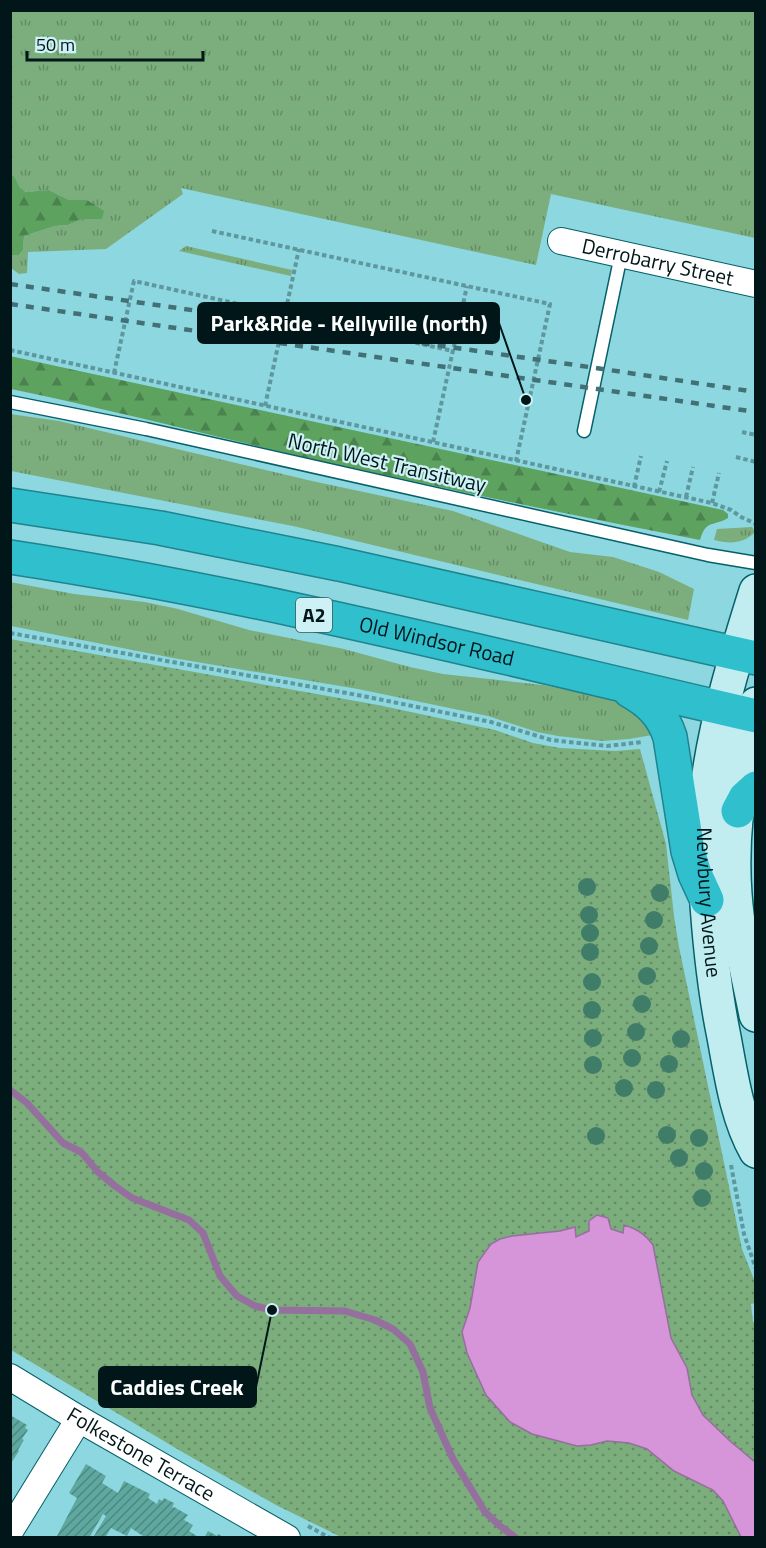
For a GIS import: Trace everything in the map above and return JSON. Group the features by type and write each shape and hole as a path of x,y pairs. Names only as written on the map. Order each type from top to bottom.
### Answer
{"highway":[{"path":"10,505 159,528 339,564 746,656"},
{"name":"Old Windsor Road","path":"10,557 214,594 747,711"},
{"path":"616,684 649,703 666,722 688,851 707,900"}],"main road":[{"name":"Newbury Avenue","path":"756,591 746,656 747,711 741,779 747,799 734,864 740,937 756,1016"},
{"name":"Newbury Avenue","path":"747,711 706,789 704,848 718,1007 740,1110 756,1151"}],"street":[{"name":"Derrobarry Street","path":"561,241 756,284"},
{"name":"Folkestone Terrace","path":"10,1377 276,1535"},
{"path":"10,1531 79,1419"}],"lane":[{"path":"584,431 621,255"},
{"name":"North West Transitway","path":"10,402 146,429 708,555 756,563"}],"path":[{"path":"212,231 550,304 516,461"},
{"path":"265,406 299,249"},
{"path":"114,373 134,281 453,351"},
{"path":"433,442 467,286"},
{"path":"10,350 712,503 732,510 756,524"},
{"path":"742,432 756,435"},
{"path":"634,487 641,456"},
{"path":"736,458 756,462"},
{"path":"659,492 667,461"},
{"path":"686,498 693,467"},
{"path":"712,503 719,473"},
{"path":"10,633 363,696 491,722 551,741 607,746 653,741"}],"green space":[{"path":"10,11 755,11 755,238 551,194 536,265 181,188 183,194 106,249 28,252 27,273 19,274 11,268 11,255 19,255 23,250 24,236 55,226 68,225 82,219 102,219 87,200 69,200 49,190 27,192 20,189 14,176 11,176"},
{"path":"10,176 14,176 20,188 26,192 49,190 69,200 87,200 104,211 102,219 82,219 68,225 55,226 24,236 23,250 19,255 11,255"},
{"path":"186,246 292,270 291,276 179,251"},
{"path":"10,356 723,510 728,514 728,518 708,526 700,540 312,459 11,389"},
{"path":"10,414 59,421 312,481 453,511 570,552 613,557 659,572 694,589 688,620 293,526 11,471"},
{"path":"752,527 755,532 741,541 714,540 717,529"},
{"path":"10,582 178,609 249,630 344,649 443,674 543,685 628,703 658,734 602,741 558,736 537,732 488,716 358,689 173,658 11,626"},
{"path":"10,639 378,705 495,730 533,743 560,748 615,751 640,749 666,844 679,947 742,1249 755,1282 755,1303 751,1304 753,1322 756,1322 755,1537 341,1537 276,1505 184,1453 11,1350"}],"shaded area":[{"path":"597,1215 608,1218 611,1229 623,1233 624,1225 637,1230 653,1245 671,1338 687,1368 692,1395 703,1415 755,1462 755,1537 741,1537 723,1501 713,1490 674,1471 647,1449 629,1443 607,1441 577,1446 532,1434 510,1422 486,1395 467,1353 462,1332 470,1308 478,1262 491,1244 500,1239 575,1227 576,1237 589,1231 589,1221"}],"building":[{"path":"10,1415 27,1425 25,1428 28,1430 10,1465"},
{"path":"86,1464 106,1476 102,1483 118,1493 124,1481 150,1494 148,1498 157,1504 159,1499 162,1501 164,1498 174,1503 172,1508 188,1515 184,1520 193,1525 189,1531 200,1538 142,1538 143,1536 131,1528 127,1536 111,1528 105,1538 96,1538 94,1536 106,1516 103,1514 89,1538 57,1536 77,1498 69,1493"},
{"path":"208,1531 217,1536 218,1534 225,1538 204,1538"}],"waterway":[{"path":"10,1090 27,1103 63,1143 81,1152 98,1172 115,1186 132,1198 189,1220 203,1233 220,1276 237,1296 255,1306 272,1310 345,1311 375,1320 393,1329 410,1344 423,1372 430,1408 453,1459 485,1512 516,1538"}],"railway":[{"path":"10,284 756,392"},
{"path":"10,304 756,412"}],"place":[{"name":"Park&Ride - Kellyville (north)","path":"526,400"},
{"name":"Caddies Creek","path":"272,1310"}]}
